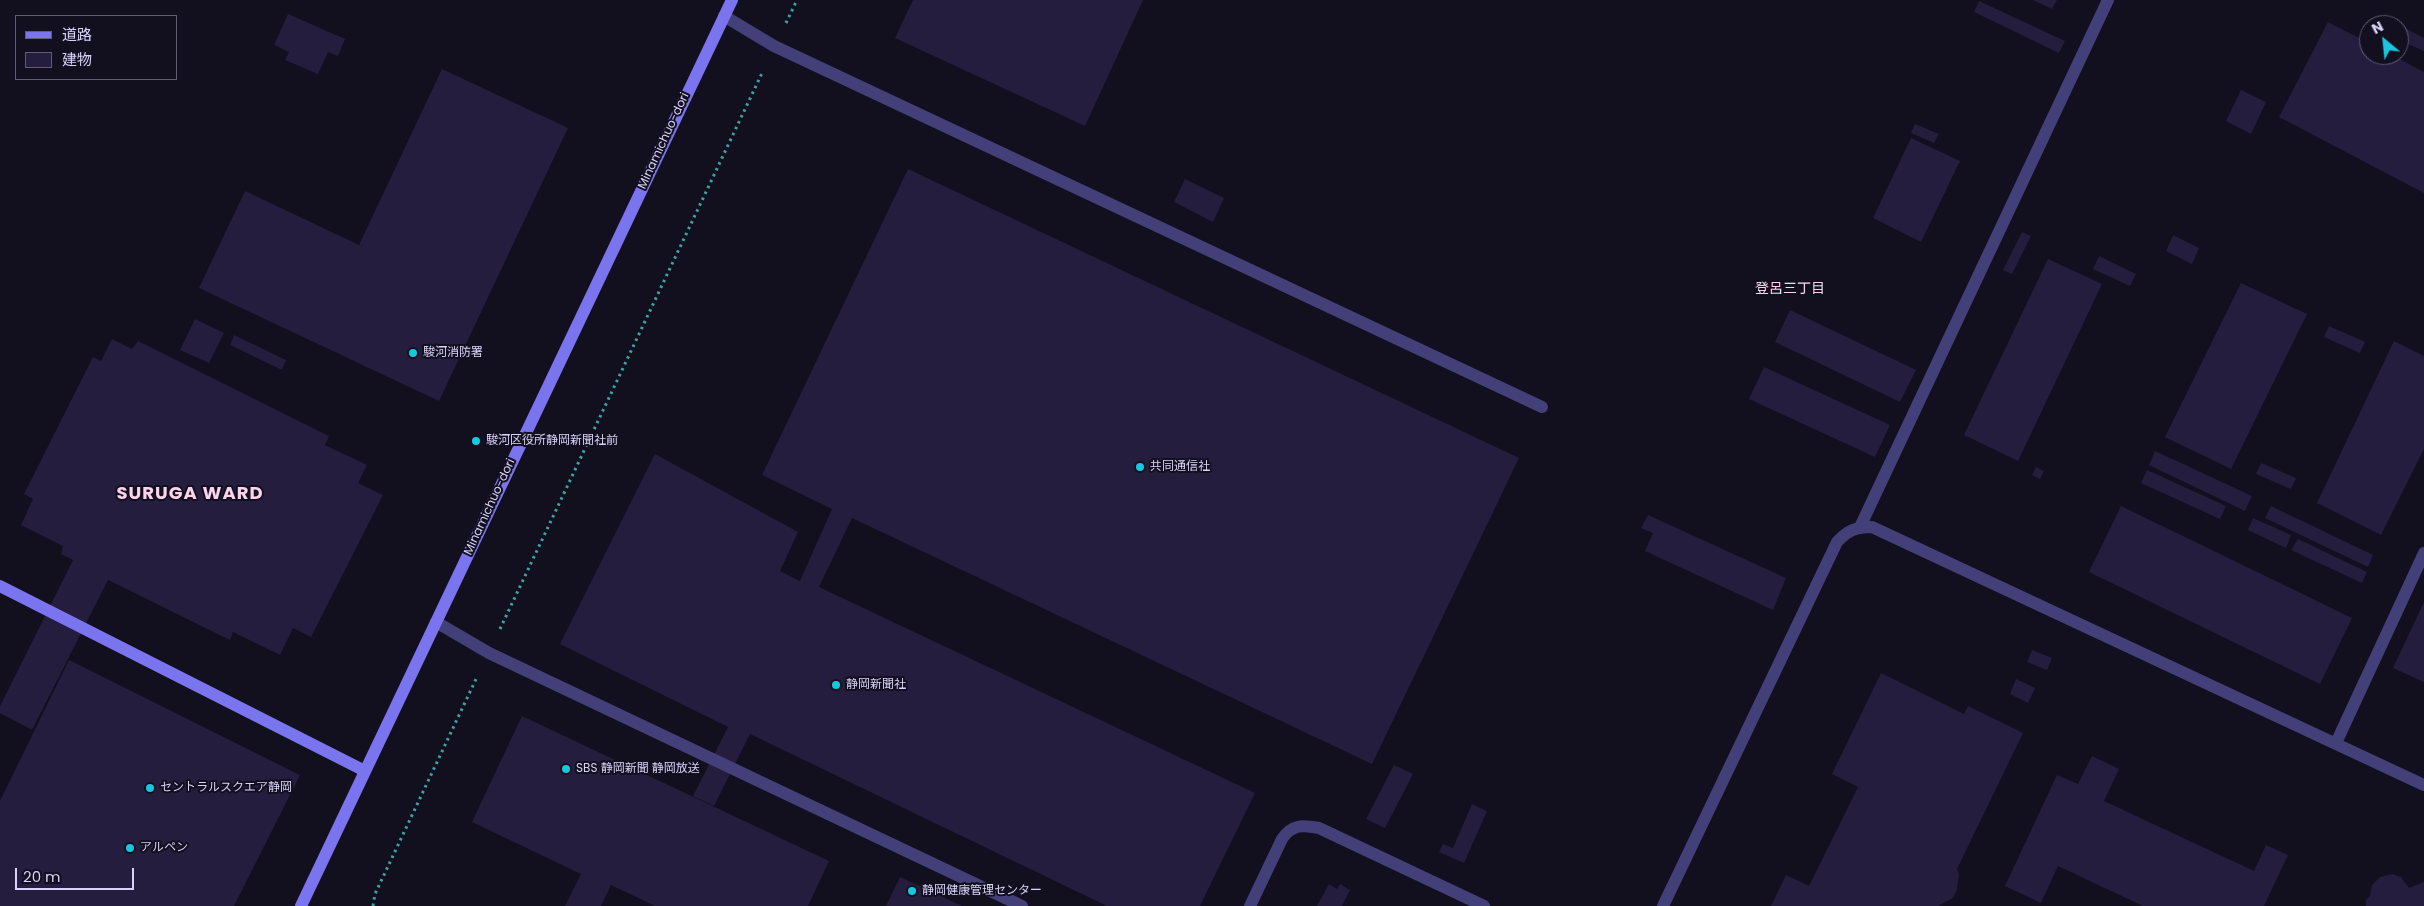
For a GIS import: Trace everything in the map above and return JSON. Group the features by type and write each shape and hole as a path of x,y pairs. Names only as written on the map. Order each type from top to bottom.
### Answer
{"street":[{"name":"Minamichuo-dori","path":"301,906 732,0"},
{"path":"1860,527 2108,0"},
{"path":"724,16 774,46 1542,407"},
{"path":"1663,906 1837,542 1848,530 1860,527 1872,527 2424,785"},
{"path":"2336,744 2424,553"},
{"path":"0,586 365,771"},
{"path":"436,622 489,653 1022,906"},
{"path":"1250,906 1282,839 1289,829 1302,825 1320,828 1484,906"}],"path":[{"path":"373,906 374,894 797,0"}],"building":[{"path":"913,0 1143,0 1085,126 895,38"},
{"path":"2033,0 2057,0 2052,9"},
{"path":"1979,1 2065,41 2059,53 1974,12"},
{"path":"288,14 345,39 338,56 328,52 318,74 285,60 289,52 274,45"},
{"path":"2328,22 2359,38 2359,65 2409,64 2424,72 2424,193 2279,117"},
{"path":"2409,30 2424,38 2424,51 2409,44"},
{"path":"442,69 568,128 439,401 199,288 245,191 359,245"},
{"path":"2241,90 2266,102 2251,134 2226,121"},
{"path":"1915,124 1939,134 1934,143 1911,133"},
{"path":"1911,138 1960,161 1921,242 1873,218"},
{"name":"共同通信社","path":"908,169 1519,458 1372,764 852,518 819,587 1255,793 1200,906 1107,906 750,734 714,806 693,796 728,727 560,644 655,454 798,532 780,571 800,581 832,509 762,475"},
{"path":"1185,179 1224,198 1213,222 1174,202"},
{"path":"2022,232 2031,236 2012,274 2003,270"},
{"path":"2173,235 2199,248 2192,264 2166,251"},
{"path":"2099,256 2136,274 2130,286 2093,269"},
{"path":"2048,259 2102,284 2018,461 1964,435"},
{"path":"2241,283 2307,314 2231,469 2165,437"},
{"path":"1790,310 1916,370 1900,402 1775,342"},
{"path":"195,319 224,333 209,363 180,350"},
{"path":"2329,326 2365,342 2360,353 2324,337"},
{"path":"234,335 286,360 282,370 230,345"},
{"path":"112,339 132,349 138,341 329,436 325,445 367,465 358,483 383,495 311,637 293,628 280,655 233,632 230,640 108,580 32,730 0,713 0,706 73,560 61,554 63,546 21,525 33,499 24,494 93,357 101,361"},
{"path":"2394,341 2424,356 2424,449 2381,535 2317,503"},
{"path":"1764,367 1890,425 1875,457 1749,399"},
{"path":"2155,451 2252,496 2245,511 2149,465"},
{"path":"2261,463 2296,478 2291,489 2256,474"},
{"path":"2036,467 2044,471 2040,479 2032,475"},
{"path":"2147,470 2226,506 2220,519 2141,483"},
{"path":"2121,506 2352,618 2320,684 2089,572"},
{"path":"2271,506 2373,555 2368,567 2265,518"},
{"path":"1648,515 1786,578 1773,610 1645,551 1653,533 1641,528"},
{"path":"2253,518 2291,535 2286,548 2248,530"},
{"path":"2298,539 2367,572 2362,583 2291,550"},
{"path":"2424,602 2424,682 2393,668"},
{"path":"2032,650 2052,658 2047,670 2027,662"},
{"name":"セントラルスクエア静岡","path":"69,660 300,775 234,906 0,906 0,801"},
{"path":"1881,673 1964,714 1968,706 2023,733 1957,869 1959,874 1957,890 1953,898 1938,906 1771,906 1786,875 1809,886 1858,787 1832,774"},
{"path":"2016,679 2035,688 2028,703 2010,694"},
{"name":"SBS 静岡新聞 静岡放送","path":"522,716 829,861 808,906 655,906 611,885 601,906 565,906 581,874 472,822"},
{"path":"2092,756 2119,769 2104,801 2254,871 2266,845 2288,855 2264,906 2143,906 2058,866 2041,903 2005,886 2057,775 2078,784"},
{"path":"1394,765 1413,774 1385,828 1366,819"},
{"path":"1472,804 1487,811 1464,863 1439,852 1443,844 1453,848"},
{"path":"2392,874 2401,877 2409,888 2424,882 2424,906 2366,906 2366,900 2370,896 2372,885 2380,877"},
{"name":"静岡健康管理センター","path":"900,877 962,906 886,906"},
{"path":"1329,884 1337,889 1340,884 1350,890 1342,906 1317,906"}],"place":[{"name":"駿河消防署","path":"413,353"},
{"name":"駿河区役所静岡新聞社前","path":"476,441"},
{"name":"共同通信社","path":"1140,467"},
{"name":"静岡新聞社","path":"836,685"},
{"name":"SBS 静岡新聞 静岡放送","path":"566,769"},
{"name":"セントラルスクエア静岡","path":"150,788"},
{"name":"アルペン","path":"130,848"},
{"name":"静岡健康管理センター","path":"912,891"}],"district":[{"name":"登呂三丁目","path":"1790,289"},
{"name":"SURUGA WARD","path":"190,494"}]}
